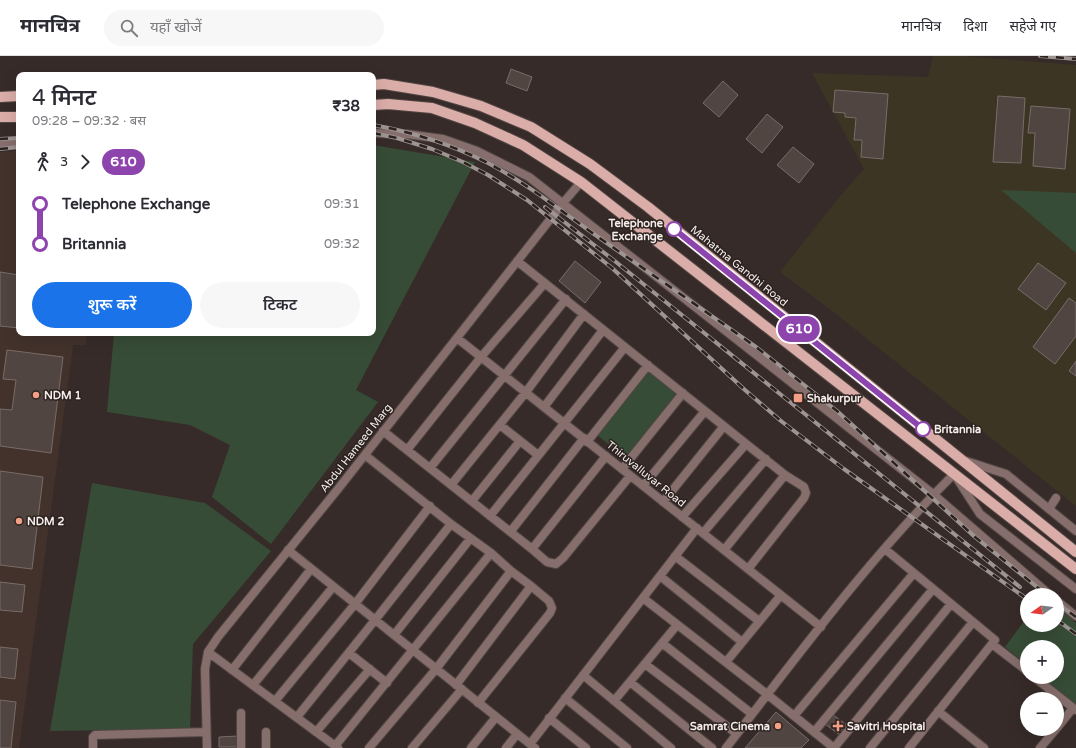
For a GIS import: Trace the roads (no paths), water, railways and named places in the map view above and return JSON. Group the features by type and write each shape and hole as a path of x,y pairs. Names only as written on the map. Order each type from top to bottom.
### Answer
{"main road":[{"name":"Mahatma Gandhi Road","path":"376,85 384,84 433,92 481,106 531,127 590,164 648,207 1076,552"},
{"path":"0,97 16,96"},
{"path":"376,105 388,104 432,108 475,123 523,145 581,182 1076,569"},
{"path":"0,117 16,117"}],"street":[{"path":"376,133 406,134 442,139 477,151 529,177 933,494 1042,588"},
{"path":"0,143 16,142"},
{"name":"Abdul Hameed Marg","path":"207,748 205,669 208,652 581,182"},
{"path":"518,261 785,475 804,487 806,493 804,498 748,569"},
{"path":"407,450 481,357 545,283"},
{"path":"430,468 566,299"},
{"path":"451,485 526,392 584,314"},
{"path":"544,407 603,330"},
{"name":"Thiruvalluvar Road","path":"457,338 821,627"},
{"path":"490,516 625,347"},
{"path":"511,531 648,365"},
{"path":"622,469 683,393"},
{"path":"643,486 705,411"},
{"path":"500,424 538,455"},
{"path":"663,502 724,426"},
{"path":"383,431 511,531 547,562 556,564 563,558 630,476"},
{"path":"472,501 520,440"},
{"path":"682,517 746,444"},
{"path":"365,455 430,506 450,524 491,553 549,601 552,608 550,613 478,703"},
{"path":"532,549 606,456"},
{"path":"288,550 532,746 549,718 675,556 766,459"},
{"path":"961,460 1006,474 1076,531"},
{"path":"726,748 857,580 933,494 954,474 980,514 1076,589"},
{"path":"724,550 785,475"},
{"path":"1049,510 1056,498"},
{"path":"275,702 355,604 430,506"},
{"path":"297,717 450,524"},
{"path":"394,635 470,539"},
{"path":"885,549 995,640 909,748"},
{"path":"208,652 336,747 491,553"},
{"path":"675,556 760,621"},
{"path":"232,670 311,569"},
{"path":"369,748 436,669 511,571"},
{"path":"794,716 914,573"},
{"path":"660,576 742,642"},
{"path":"412,748 459,687 532,586"},
{"path":"253,685 333,587"},
{"path":"814,732 933,589"},
{"path":"726,662 781,595"},
{"path":"643,598 768,695 833,748 951,604"},
{"path":"1064,607 1076,616"},
{"path":"870,748 973,622"},
{"path":"614,701 678,625"},
{"path":"662,643 752,714"},
{"path":"992,644 1020,666"},
{"path":"349,653 387,683"},
{"path":"646,664 737,734"},
{"path":"316,732 370,669"},
{"path":"583,675 666,746"},
{"path":"630,682 712,748"},
{"path":"1043,684 1074,709 1064,720"},
{"path":"565,698 628,748"},
{"path":"938,711 984,748"},
{"path":"241,713 241,748"},
{"path":"471,748 496,717"},
{"path":"549,718 586,748"},
{"path":"94,748 93,738 95,735 206,732"},
{"path":"266,732 266,748"},
{"path":"506,748 517,734"},
{"path":"1040,748 1050,736"}],"railway":[{"path":"1040,56 1076,59"},
{"path":"376,126 417,135 460,150 503,171 546,200 756,347 837,411 975,537 1038,588"},
{"path":"376,134 397,138 432,149 463,162 488,175 527,200 612,268 781,421 844,469 1020,594"},
{"path":"0,139 16,138"},
{"path":"0,149 16,147"},
{"path":"545,207 616,262 1020,587"},
{"path":"1064,608 1076,617"},
{"path":"1064,625 1076,634"}],"place":[{"name":"Telephone Exchange","path":"674,229"},
{"name":"NDM 1","path":"36,395"},
{"name":"Shakurpur","path":"798,398"},
{"name":"Britannia","path":"923,429"},
{"name":"NDM 2","path":"19,521"},
{"name":"Samrat Cinema","path":"778,726"},
{"name":"Savitri Hospital","path":"838,726"}]}
